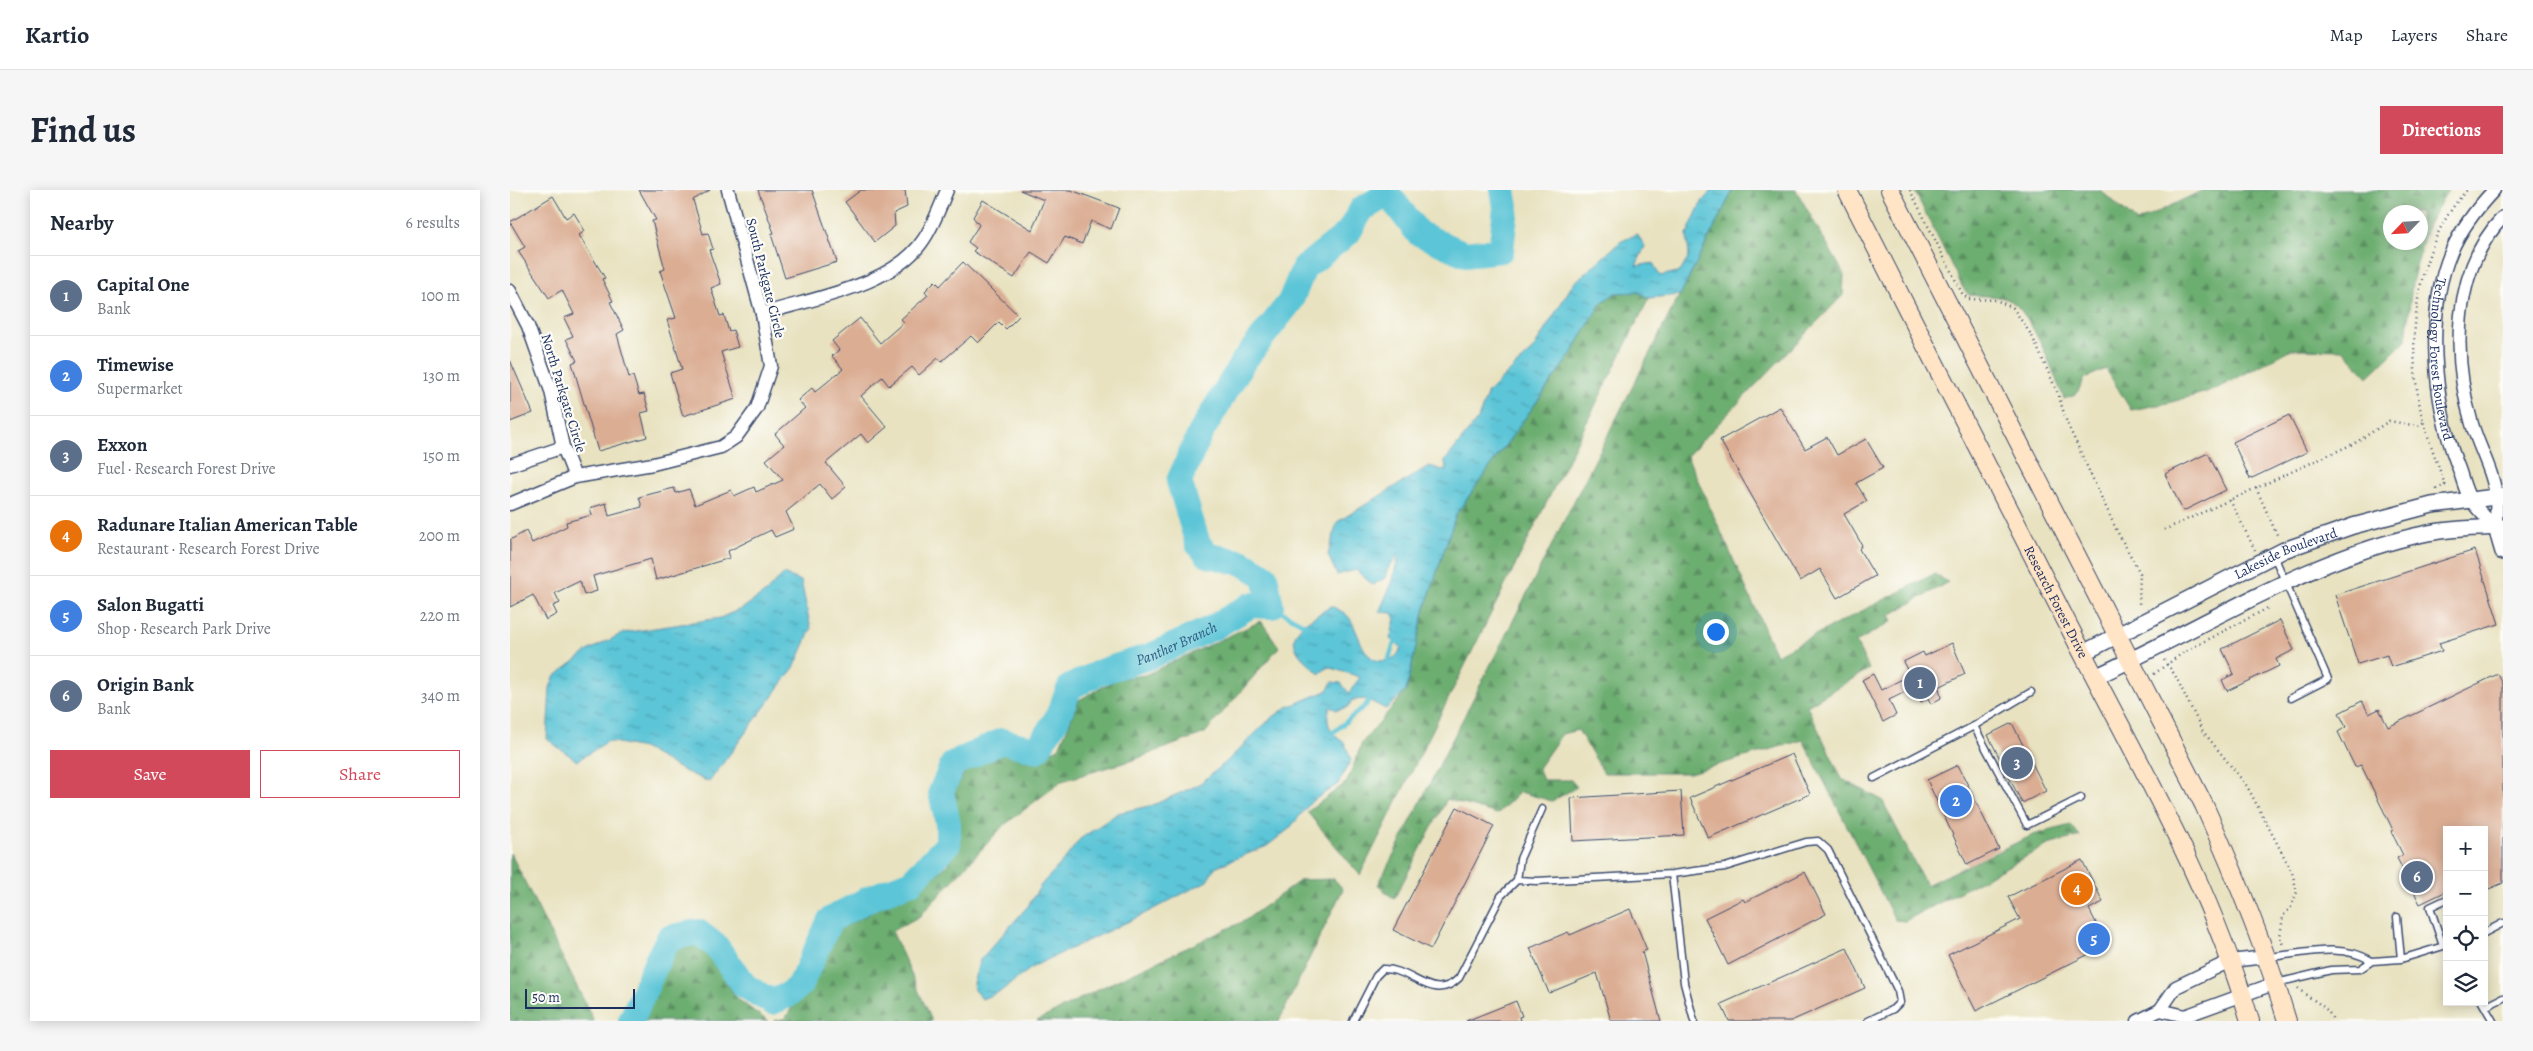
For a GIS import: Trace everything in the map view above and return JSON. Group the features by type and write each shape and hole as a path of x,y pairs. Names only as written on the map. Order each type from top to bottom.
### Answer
{"main road":[{"name":"Research Forest Drive","path":"1847,190 2083,654 2171,821 2209,904 2250,1021"},
{"path":"1890,190 2204,805 2241,888 2276,983 2287,1021"}],"street":[{"name":"South Parkgate Circle","path":"510,504 575,477 653,464 721,448 736,436 757,408 771,366 762,314 728,190"},
{"path":"762,314 875,280 903,262 923,240 938,214 947,190"},
{"name":"Technology Forest Boulevard","path":"2494,190 2468,222 2451,252 2444,275 2437,324 2436,368 2442,412 2451,449 2470,500 2500,528"},
{"name":"Technology Forest Boulevard","path":"2503,218 2484,242 2474,264 2462,306 2460,329 2461,360 2466,402 2472,424 2500,496 2500,528 2503,552"},
{"name":"North Parkgate Circle","path":"510,291 528,326 551,391 563,447 575,477"},
{"path":"510,465 563,447"},
{"name":"Lakeside Boulevard","path":"2083,654 2273,555 2353,526 2432,505 2500,496"},
{"name":"Lakeside Boulevard","path":"2095,677 2285,582 2344,557 2428,533 2500,528"},
{"path":"2138,1021 2160,1010 2176,987 2230,961 2266,957"},
{"path":"2160,1010 2185,1016 2276,983"}],"lane":[{"path":"2273,555 2328,679 2291,698"},
{"path":"1874,778 1974,726 2031,692"},
{"path":"1974,726 2026,826 2081,798"},
{"path":"1353,1021 1376,976 1383,969 1395,969 1432,988 1444,989 1452,986 1459,978 1501,896 1517,880 1520,859 1542,809"},
{"path":"1517,880 1536,882 1672,874 1725,867 1818,840 1828,850 1898,991 1900,1002 1893,1009 1868,1021"},
{"path":"1672,874 1684,983 1694,1021"},
{"path":"2443,902 2430,908 2443,941"},
{"path":"2397,917 2401,959"},
{"path":"2488,931 2503,923"},
{"path":"2276,983 2331,970 2360,969 2372,961 2401,959 2443,947"},
{"path":"2266,957 2328,949 2357,952 2372,961"},
{"path":"2488,1004 2503,998"},
{"path":"2485,1006 2493,1021"}],"path":[{"path":"1910,190 1962,293 1968,298 1996,300 2013,308 2032,336 2058,394 2067,423 2116,531 2140,573 2139,608 2142,623"},
{"path":"2164,530 2355,443 2389,421 2418,426 2424,422"},
{"path":"2154,649 2175,675 2202,730 2247,786 2292,872 2297,892 2291,907 2283,916 2280,937 2287,955"},
{"path":"2295,978 2298,987 2306,996 2324,1006 2332,1016 2333,1021"}],"green space":[{"path":"1733,190 1796,190 1844,274 1843,295 1687,456 1776,655 1934,574 1948,582 1890,615 1893,621 1856,642 1869,669 1807,706 1842,779 1882,800 1926,885 2033,835 2071,825 2080,836 2048,845 1905,921 1895,920 1803,740 1690,773 1604,773 1578,730 1562,734 1538,768 1543,780 1571,780 1577,787 1552,801 1520,792 1497,814 1447,799 1394,899 1378,885"},
{"path":"1914,190 2100,190 2137,222 2203,190 2448,190 2428,224 2428,205 2383,205 2383,250 2421,250 2412,283 2406,340 2368,377 2343,350 2292,349 2214,390 2168,403 2131,410 2106,369 2085,378 2076,395 2064,399 2042,346 2019,308 2011,301 2001,297 1969,295 1963,288"},
{"path":"1638,292 1649,298 1360,875 1307,812 1347,782 1362,743 1406,691 1424,611 1456,514 1571,354 1601,303 1615,293"},
{"path":"1261,621 1279,647 1205,733 1133,760 1062,781 1003,826 920,916 892,931 932,1021 774,1021 786,1018 832,933 919,888 949,864 957,829 953,794 970,762 1001,752 1027,761 1059,748 1079,700 1117,679 1145,675"},
{"path":"510,853 513,858 594,1021 510,1021"},
{"path":"1334,879 1343,889 1279,1021 1037,1021 1107,985 1244,921 1301,880"},
{"path":"695,942 704,947 737,999 768,1021 640,1021 673,949"}],"water":[{"path":"1712,190 1733,190 1680,295 1649,298 1638,292 1615,293 1601,303 1571,354 1456,514 1424,611 1406,691 1386,709 1366,699 1352,700 1348,707 1337,710 1330,707 1328,723 1336,736 1345,743 1351,760 1338,784 1311,802 1289,829 1267,846 1215,867 1207,881 1142,915 1034,966 1001,991 982,999 974,990 973,983 980,960 1028,906 1041,885 1080,839 1118,813 1153,805 1198,785 1224,764 1269,720 1287,707 1327,691 1332,682 1341,683 1349,693 1360,677 1328,667 1319,674 1299,654 1295,645 1295,637 1303,625 1331,606 1349,617 1363,647 1373,659 1380,661 1388,660 1397,655 1401,647 1390,639 1395,619 1392,613 1379,612 1392,583 1399,553 1387,570 1385,578 1373,585 1356,570 1337,575 1328,555 1337,522 1429,466 1446,471 1445,461 1478,419 1488,392 1533,349 1573,284 1620,242 1637,234 1645,246 1636,266 1653,263 1660,276 1681,271 1689,256 1687,234 1701,203"},
{"path":"783,574 801,581 811,629 795,666 709,782 684,771 643,748 608,741 577,761 547,739 550,688 554,677 588,651 623,633 720,618 743,608 766,592"}],"building":[{"path":"639,190 710,190 693,200 703,234 708,233 713,249 709,250 721,284 711,288 720,316 724,315 729,332 733,330 738,347 721,352 736,399 683,416 670,373 682,369 667,320 676,318 660,271 665,269 652,221 656,220"},
{"path":"758,190 812,190 837,262 785,278 771,234 774,233"},
{"path":"861,190 905,190 907,207 894,213 895,226 875,242 845,202"},
{"path":"1020,190 1071,190 1119,208 1111,229 1091,221 1082,244 1065,237 1049,263 1031,252 1014,278 973,251 976,248 968,242 979,225 973,217 983,200 1032,230 1044,200"},
{"path":"553,196 566,218 574,213 585,231 579,235 605,278 602,279 613,301 610,302 624,330 617,334 629,377 633,376 639,395 644,394 649,411 641,413 647,437 598,451 572,363 577,361 566,339 573,336 564,318 574,314 562,290 549,298 518,251 525,247 510,222"},
{"path":"963,262 1019,316 1006,329 999,322 978,343 971,336 941,362 938,358 919,375 912,367 889,386 882,377 861,396 887,427 868,443 861,434 826,463 846,487 832,499 820,484 786,512 794,529 775,537 771,530 728,551 730,558 656,580 651,559 593,576 597,591 584,595 580,581 555,593 560,603 553,606 557,614 546,620 533,595 510,607 510,540 526,531 532,543 567,526 566,522 592,515 590,508 606,503 609,516 642,507 639,497 674,488 676,493 689,489 695,505 731,490 734,496 754,487 756,492 783,480 766,460 784,445 775,434 805,408 798,400 812,388 815,392 843,369 832,356 839,350 832,341 860,318 880,343 904,322 901,319 928,295 925,291 935,281 940,286"},
{"path":"510,360 533,413 510,422"},
{"path":"1780,407 1805,449 1827,437 1837,455 1866,439 1883,468 1856,483 1867,501 1844,514 1862,545 1859,549 1875,576 1837,598 1820,569 1800,581 1720,440"},
{"path":"2289,415 2307,452 2250,479 2233,442"},
{"path":"2208,453 2226,490 2183,511 2165,474"},
{"path":"2475,550 2499,624 2439,643 2442,651 2391,667 2387,655 2358,664 2335,595"},
{"path":"2280,620 2294,650 2276,659 2279,666 2227,691 2222,680 2234,674 2222,649"},
{"path":"1952,643 1965,674 1939,687 1941,698 1931,704 1928,698 1921,702 1913,688 1889,700 1896,715 1883,722 1862,680 1873,674 1881,690 1910,675 1903,662 1923,652 1925,656"},
{"path":"2498,674 2503,684 2503,883 2489,889 2488,887 2488,826 2443,826 2443,893 2420,904 2397,858 2403,855 2391,831 2393,830 2361,765 2355,767 2338,732 2346,727 2339,713 2362,701 2369,714 2379,709 2388,727"},
{"path":"2012,723 2046,791 2022,803 1988,735"},
{"path":"1792,754 1810,794 1708,838 1690,798"},
{"path":"1958,765 1999,849 1967,865 1927,780"},
{"path":"1681,791 1684,835 1573,841 1571,798"},
{"path":"1457,807 1494,826 1431,949 1393,930"},
{"path":"2082,860 2103,902 2089,909 2107,945 1976,1011 1948,955 2020,919 2008,897"},
{"path":"1805,872 1826,914 1728,965 1705,918 1743,899 1745,902"},
{"path":"1630,909 1647,950 1642,952 1661,1021 1611,1021 1597,973 1549,993 1530,948 1568,932 1570,935"},
{"path":"1847,948 1865,988 1791,1021 1729,1021 1721,1004"},
{"path":"1516,1001 1522,1016 1519,1017 1520,1021 1466,1021"}],"waterway":[{"name":"Panther Branch","path":"631,1021 669,938 698,932 716,946 745,986 772,1002 788,995 800,985 830,920 870,898 911,882 948,844 948,824 941,792 953,764 1002,741 1037,750 1057,718 1070,687 1103,671 1151,656 1214,627 1251,605 1271,606 1265,576 1243,563 1208,555 1198,544 1179,481 1200,434 1243,362 1290,302 1304,268 1348,233 1362,209 1388,194 1418,233 1465,254 1501,250 1506,207 1503,190"},
{"path":"1271,606 1307,626"},
{"path":"1387,664 1397,635"},
{"path":"1329,736 1366,705 1371,695"}],"place":[{"name":"Capital One","path":"1920,683"},
{"name":"Exxon","path":"2017,763"},
{"name":"Timewise","path":"1956,801"},
{"name":"Origin Bank","path":"2417,877"},
{"name":"Radunare Italian American Table","path":"2077,889"},
{"name":"Salon Bugatti","path":"2094,939"}]}
